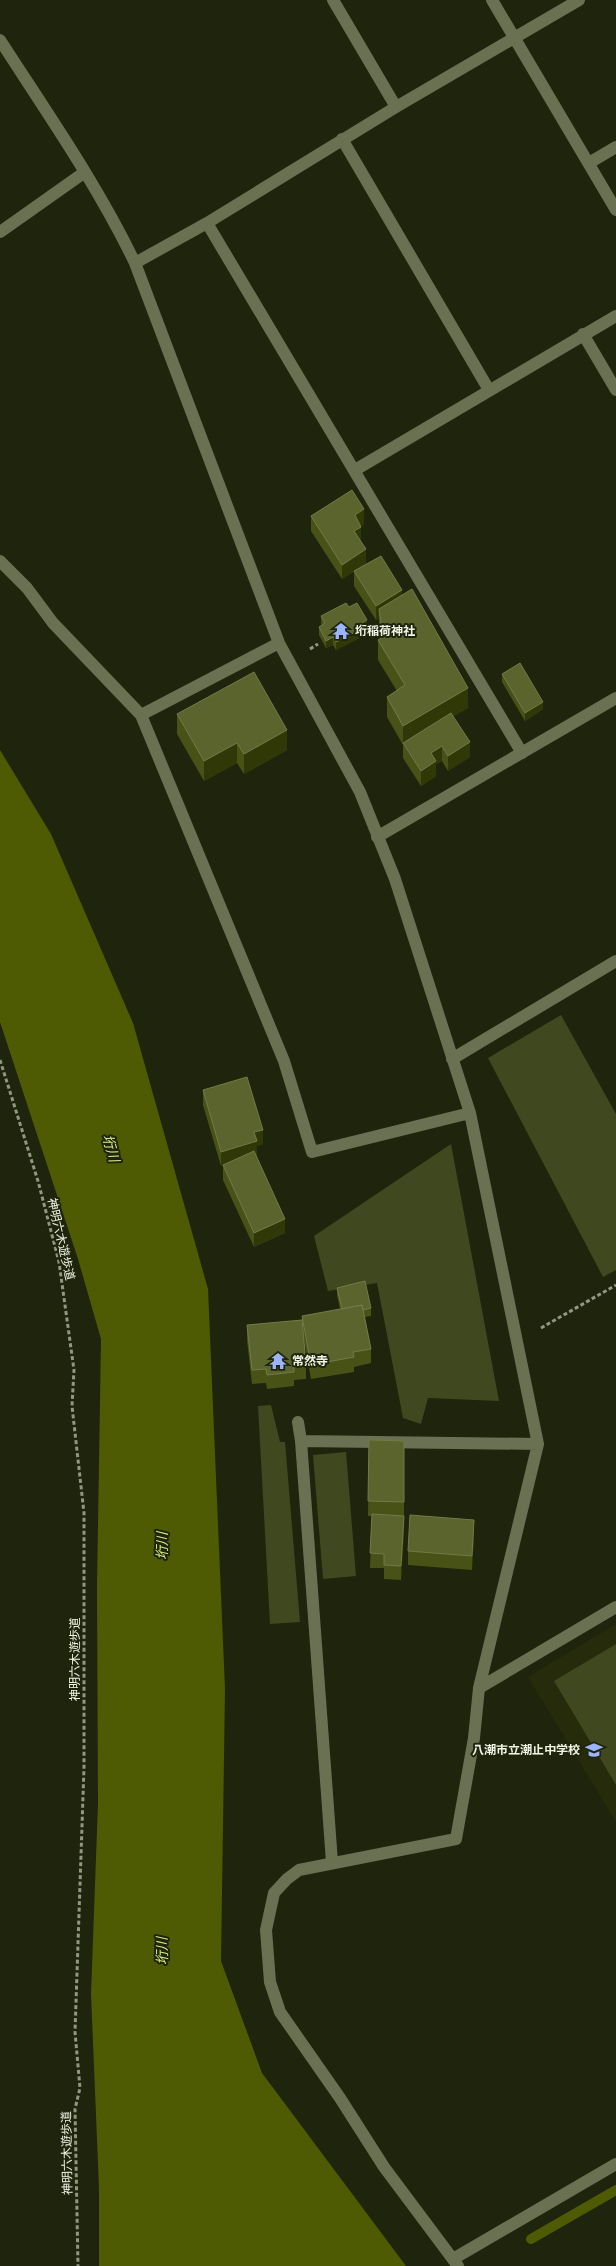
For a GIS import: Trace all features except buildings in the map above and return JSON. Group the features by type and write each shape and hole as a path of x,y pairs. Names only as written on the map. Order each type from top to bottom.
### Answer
{"street":[{"path":"333,0 396,107"},
{"path":"492,0 616,210"},
{"path":"135,263 207,223 342,139 579,0"},
{"path":"0,40 117,224 135,263 279,643 360,792 395,879 470,1113 538,1444 479,1688 474,1738 456,1839 299,1870 274,1893 266,1930 270,1982 280,2012 340,2098 384,2167 456,2262 616,2164"},
{"path":"342,139 489,390"},
{"path":"588,163 616,147"},
{"path":"0,232 85,172"},
{"path":"207,223 522,753"},
{"path":"355,470 616,316"},
{"path":"583,334 616,390"},
{"path":"0,561 27,588 53,623 141,715 284,1061 312,1152 470,1113"},
{"path":"141,715 279,643"},
{"path":"377,837 616,698"},
{"path":"452,1059 616,961"},
{"path":"298,1422 332,1862"},
{"path":"300,1440 538,1444"},
{"path":"479,1688 616,1607"}],"path":[{"name":"神明六木遊歩道","path":"0,1060 38,1181 59,1262 74,1370 72,1406 84,1513 84,1767 75,2032 80,2088 75,2109 78,2266"},
{"path":"541,1328 616,1285"}],"shaded area":[{"path":"561,1015 616,1114 616,1270 603,1277 488,1058"},
{"path":"451,1144 499,1401 428,1398 421,1424 403,1418 377,1283 328,1291 314,1236"},
{"path":"271,1405 280,1442 285,1442 300,1622 270,1624 258,1406"},
{"path":"346,1452 356,1576 323,1579 313,1455"},
{"name":"八潮市立潮止中学校","path":"616,1624 616,1822 528,1677"},
{"path":"616,1644 616,1785 554,1681"}],"water":[{"name":"垳川","path":"0,750 51,834 133,1023 208,1289 225,1689 221,1961 262,2073 406,2266 99,2266 99,2188 91,1994 98,1803 97,1586 101,1339 78,1259 0,1022"}],"waterway":[{"path":"531,2239 616,2190"}],"place":[{"name":"垳稲荷神社","path":"341,631"},
{"name":"常然寺","path":"278,1361"},
{"name":"八潮市立潮止中学校","path":"594,1750"}]}
